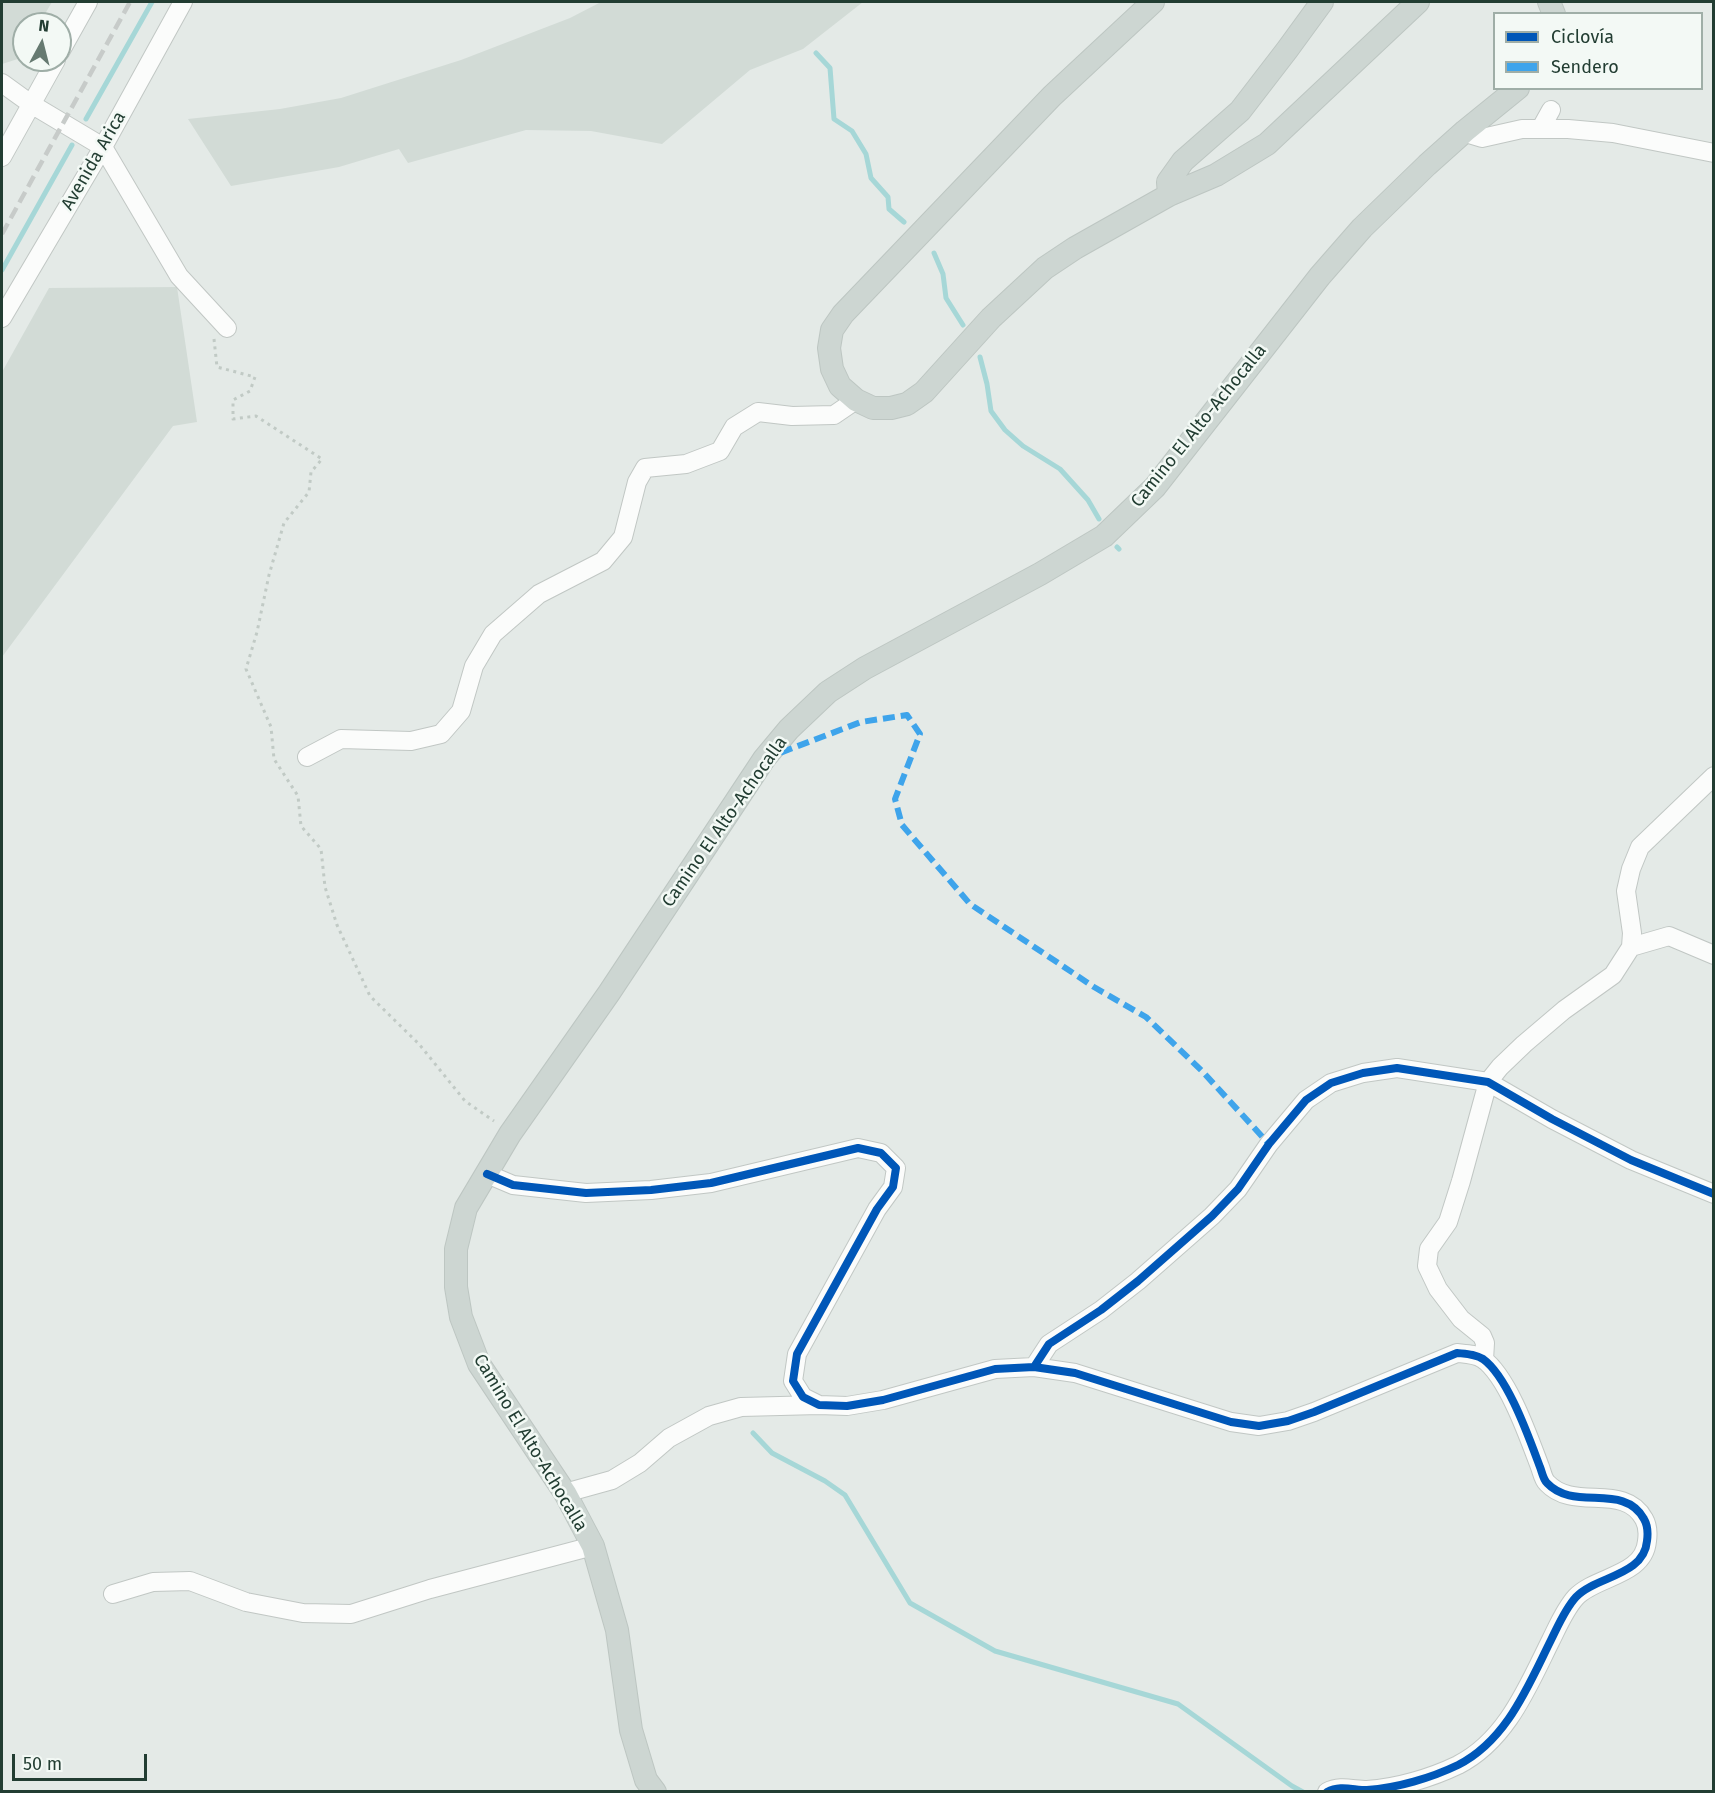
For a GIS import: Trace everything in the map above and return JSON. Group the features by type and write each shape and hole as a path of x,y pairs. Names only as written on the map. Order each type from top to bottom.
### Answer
{"main road":[{"path":"1153,2 1052,96 843,314 832,330 830,358 832,369 840,386 856,400 873,408 891,408 907,404 924,392 992,318 1044,268 1169,195 1216,174 1267,144 1418,2"},
{"path":"1169,195 1168,182 1183,161 1240,111 1322,2"},
{"name":"Camino El Alto-Achocalla","path":"655,1791 646,1780 631,1730 617,1630 593,1546 565,1493 479,1364 460,1317 456,1287 456,1249 466,1208 510,1134 609,993 764,759 789,729 828,692 865,668 1041,574 1104,536 1155,487 1320,276 1362,228 1465,130 1515,90"}],"street":[{"path":"72,31 88,2"},
{"name":"Avenida Arica","path":"3,312 103,147 183,2"},
{"path":"2,157 49,72"},
{"path":"2,83 31,104 103,147 179,276 226,328"},
{"path":"1541,128 1551,110"},
{"path":"1465,130 1482,138 1522,129 1541,128 1613,133 1713,153"},
{"path":"307,757 341,739 411,741 441,734 461,711 474,666 493,634 539,594 603,561 623,537 637,482 645,468 686,464 720,451 734,427 758,412 792,417 834,415 856,400"},
{"path":"1484,1360 1485,1343 1482,1336 1461,1319 1438,1289 1427,1266 1429,1249 1448,1222 1488,1082 1524,1044 1564,1010 1613,975 1631,947 1632,933 1626,891 1631,869 1640,847 1713,776"},
{"path":"1631,947 1669,936 1713,955"},
{"path":"1034,1367 1049,1344 1101,1310 1138,1281 1212,1216 1238,1190 1269,1144 1306,1100 1331,1083 1363,1073 1397,1068 1488,1082 1630,1160 1713,1194"},
{"path":"487,1173 513,1185 565,1191 586,1193 651,1190 711,1183 858,1148 881,1153 896,1168 893,1187 854,1250 797,1354 794,1381 803,1396 819,1405"},
{"path":"565,1493 612,1480 640,1463 669,1438 709,1416 741,1407 847,1406 883,1400 995,1369 1034,1367 1075,1373 1231,1422 1259,1426 1288,1421 1314,1412 1457,1353 1472,1354 1484,1360 1498,1375 1525,1429 1546,1482 1559,1492 1582,1499 1613,1498 1630,1505 1644,1518 1648,1532 1647,1551 1635,1565 1577,1596 1564,1615 1520,1702 1493,1740 1459,1764 1431,1776 1392,1786 1364,1790 1344,1787 1327,1791"},
{"path":"113,1594 153,1582 190,1581 246,1602 303,1613 351,1614 430,1588 593,1546"}],"path":[{"path":"226,328 213,340 217,367 255,377 250,391 233,400 233,419 256,416 322,459 311,472 309,492 284,523 246,669 271,727 274,759 298,796 301,826 321,849 325,887 331,906 370,996 418,1044 465,1101 510,1134"}],"shaded area":[{"path":"2,2 52,2 46,12 12,12 12,61 2,64"},
{"path":"601,2 863,2 803,49 750,70 662,144 591,131 526,130 408,163 399,149 339,167 231,186 188,119 280,109 341,98 461,60 570,18"},
{"path":"177,287 197,422 173,426 2,657 2,372 49,288"}],"waterway":[{"path":"86,119 152,2"},
{"path":"816,53 830,68 834,119 852,131 866,154 871,178 888,197 889,209 904,222"},
{"path":"2,270 72,145"},
{"path":"934,253 943,274 946,298 963,325"},
{"path":"980,357 991,411 1005,430 1023,446 1060,469 1088,500 1099,519"},
{"path":"753,1433 772,1453 825,1481 845,1495 910,1603 995,1651 1178,1704 1303,1792"}],"railway":[{"path":"2,234 130,2"}],"marked path":[{"path":"764,759 861,722 907,715 920,734 895,799 902,825 970,904 1094,987 1146,1017 1202,1071 1269,1144"}],"cycle path":[{"path":"1034,1367 1049,1344 1101,1310 1138,1281 1212,1216 1238,1189 1269,1144 1306,1100 1331,1083 1363,1073 1397,1068 1488,1082 1552,1119 1631,1160 1714,1194"},
{"path":"487,1174 513,1185 586,1193 651,1190 711,1183 858,1148 881,1153 896,1168 893,1187 877,1209 797,1354 793,1381 803,1397 819,1405 847,1406 883,1400 995,1369 1034,1367 1075,1373 1231,1422 1259,1426 1288,1421 1314,1412 1457,1353 1474,1355 1483,1359 1501,1379 1509,1393 1546,1481 1558,1491 1571,1496 1612,1499 1635,1508 1647,1527 1644,1553 1628,1569 1595,1584 1576,1597 1568,1607 1514,1710 1503,1727 1475,1754 1448,1770 1402,1785 1367,1790 1347,1788 1327,1792"}]}
